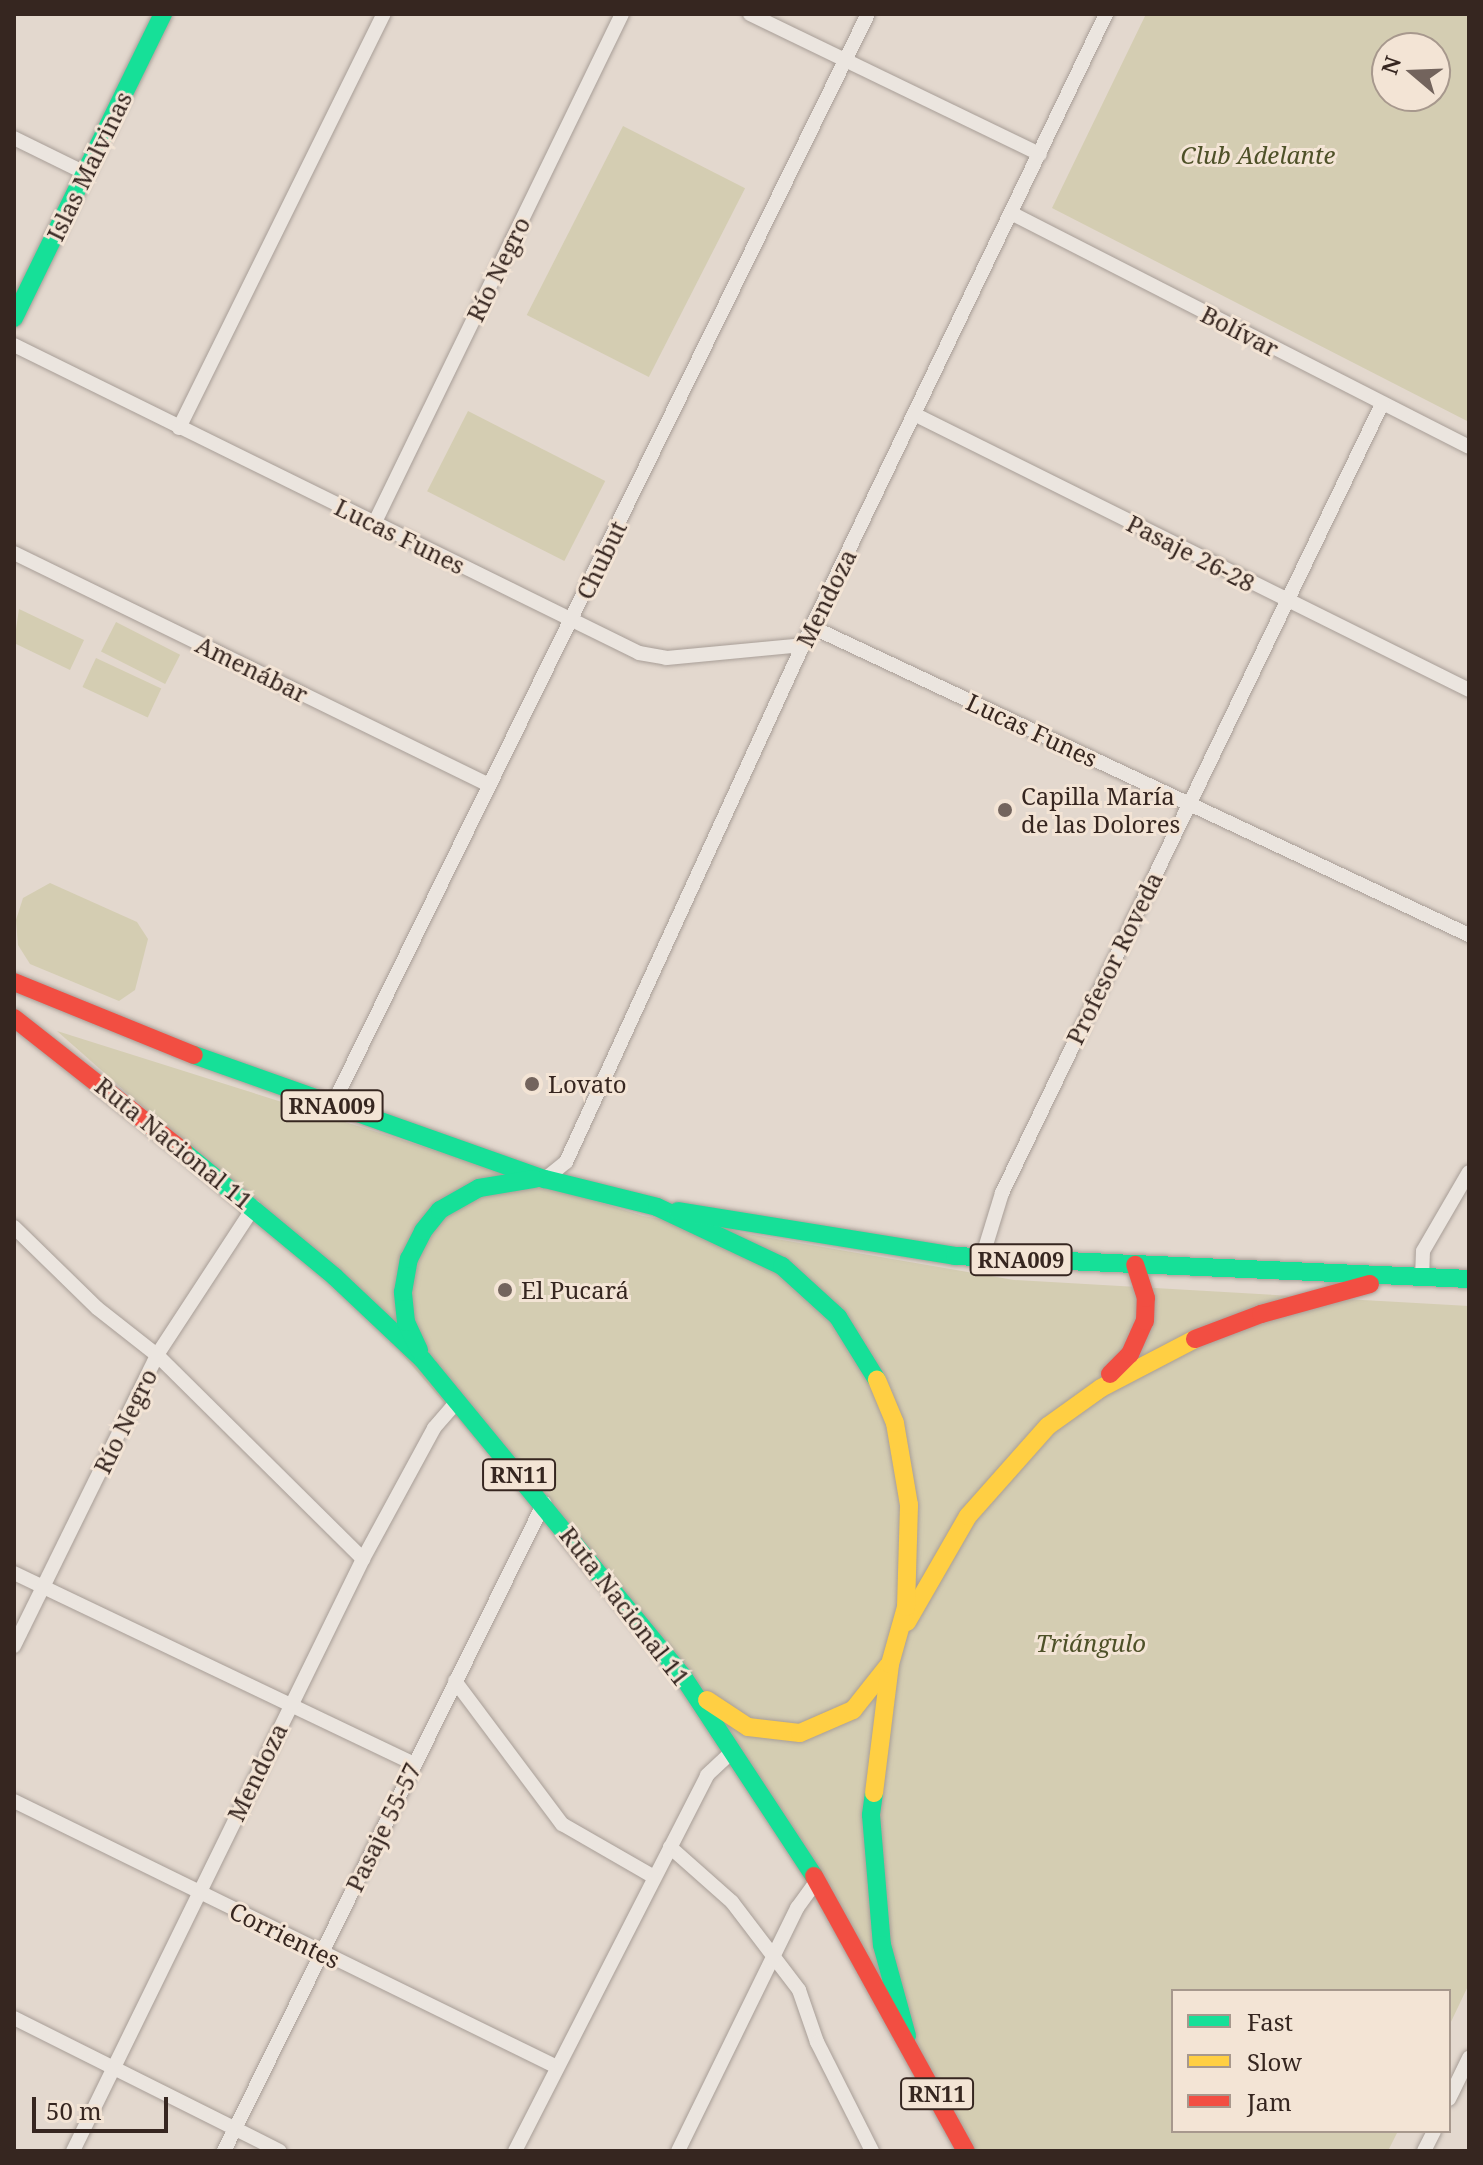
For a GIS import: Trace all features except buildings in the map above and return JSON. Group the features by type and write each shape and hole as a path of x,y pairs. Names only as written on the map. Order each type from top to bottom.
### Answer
{"main road":[{"name":"Islas Malvinas","path":"14,318 163,14"},
{"name":"RNA009","path":"14,982 133,1033 332,1106 545,1179 657,1207 982,1258 1388,1279 1469,1279"},
{"name":"Ruta Nacional 11","path":"14,1018 254,1207 423,1360 544,1503 682,1675 817,1880 907,2036"},
{"name":"RNA009","path":"423,1360 406,1322 403,1292 409,1259 423,1231 440,1210 479,1188 545,1179"},
{"name":"RNA009","path":"657,1207 782,1266 838,1317 871,1367 895,1423 909,1505 906,1607 890,1664 873,1787 872,1854 882,1945 907,2036"},
{"path":"1081,1403 1130,1354 1145,1321 1146,1298 1135,1265"},
{"name":"RNA009","path":"682,1675 727,1718 773,1733 800,1733 826,1726 853,1710 890,1664 938,1563 968,1516 1024,1448 1081,1403 1196,1339 1261,1314 1388,1279"},
{"name":"RN11","path":"907,2036 966,2151"}],"street":[{"path":"179,428 384,14"},
{"name":"Río Negro","path":"374,524 622,14"},
{"path":"750,14 1040,154"},
{"name":"Chubut","path":"332,1106 868,14"},
{"name":"Mendoza","path":"545,1179 566,1162 803,645 1106,14"},
{"path":"14,138 85,173"},
{"name":"Bolívar","path":"1011,213 1469,447"},
{"name":"Lucas Funes","path":"14,345 639,653 666,658 803,645"},
{"name":"Profesor Roveda","path":"982,1258 1002,1193 1382,404"},
{"name":"Pasaje 26-28","path":"914,414 1469,690"},
{"name":"Amenábar","path":"14,553 489,785"},
{"name":"Lucas Funes","path":"812,627 1469,935"},
{"path":"1422,1279 1423,1251 1469,1172"},
{"name":"Río Negro","path":"14,1646 157,1355 254,1207"},
{"path":"14,1227 97,1308 157,1355 363,1559"},
{"name":"Mendoza","path":"73,2151 363,1559 434,1428 457,1402"},
{"name":"Pasaje 55-57","path":"224,2151 544,1503"},
{"path":"14,1573 414,1764"},
{"path":"455,1681 562,1824 654,1877"},
{"path":"515,2151 707,1775 733,1751"},
{"name":"Corrientes","path":"14,1801 557,2067"},
{"path":"670,1847 732,1902 799,1990 823,2056 872,2151"},
{"path":"678,2151 774,1954 817,1880"},
{"path":"14,2018 280,2151"},
{"path":"1451,2095 1469,2058"},
{"path":"1424,2151 1433,2133"}],"green space":[{"name":"Club Adelante","path":"1146,14 1469,14 1469,422 1052,208"},
{"path":"623,126 745,188 649,377 527,315"},
{"path":"468,411 605,481 564,561 427,491"},
{"path":"19,609 84,640 70,670 14,643"},
{"path":"116,622 180,655 165,684 101,651"},
{"path":"96,658 161,688 148,717 82,687"},
{"path":"50,883 137,922 148,939 135,990 119,1001 30,964 18,945 16,920 23,898"},
{"name":"Triángulo","path":"57,1031 643,1216 1014,1280 1469,1306 1469,1984 1451,2022 1451,1989 1171,1989 1171,2133 1397,2133 1388,2151 964,2151 690,1685 335,1277"}],"traffic: fast":[{"path":"14,318 163,14"},
{"path":"194,1055 545,1179 657,1207 782,1266 838,1317 877,1380"},
{"path":"184,1152 335,1277 423,1360 682,1675 814,1876"},
{"path":"419,1350 406,1322 403,1292 409,1259 423,1231 440,1210 479,1188 534,1179"},
{"path":"678,1211 955,1256 1469,1279"},
{"path":"874,1793 871,1815 882,1945 907,2036"}],"traffic: slow":[{"path":"907,1622 968,1516 1048,1426 1101,1388 1195,1339"},
{"path":"874,1793 890,1664 906,1607 909,1505 895,1423 877,1380"},
{"path":"707,1700 748,1727 800,1733 853,1710 888,1666"}],"traffic: jam":[{"path":"14,982 194,1055"},
{"path":"14,1018 184,1152"},
{"path":"1110,1374 1130,1354 1145,1321 1146,1298 1135,1265"},
{"path":"1195,1339 1261,1314 1370,1284"},
{"path":"814,1876 966,2151"}],"place":[{"name":"Capilla María de las Dolores","path":"1005,810"},
{"name":"Lovato","path":"532,1084"},
{"name":"El Pucará","path":"505,1290"}]}
